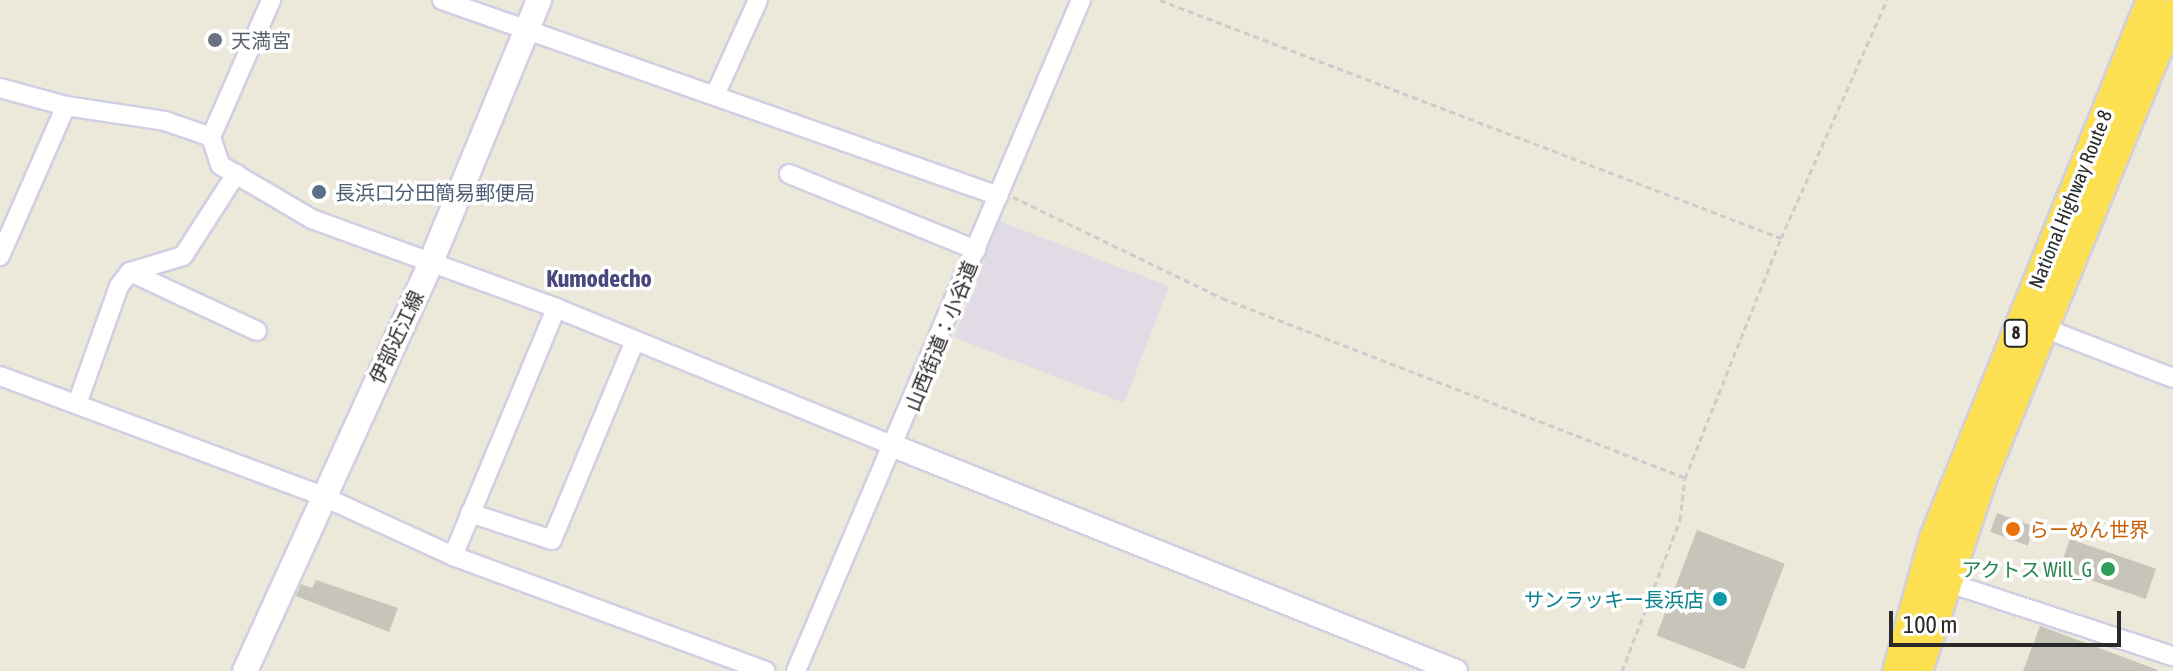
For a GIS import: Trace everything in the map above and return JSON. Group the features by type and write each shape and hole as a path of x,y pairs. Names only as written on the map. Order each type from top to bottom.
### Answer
{"highway":[{"name":"National Highway Route 8","path":"1897,671 1934,538 2151,0"},
{"name":"National Highway Route 8","path":"1918,671 1946,582 2044,328 2173,13"}],"main road":[{"name":"伊部近江線","path":"245,671 431,262 539,0"}],"street":[{"path":"271,0 211,137 220,165 312,219 556,308 1456,671"},
{"path":"442,0 1001,194"},
{"path":"715,95 758,0"},
{"name":"山西街道：小谷道","path":"796,671 896,447 1081,0"},
{"path":"0,88 66,106 165,121 211,137"},
{"path":"0,256 66,106"},
{"path":"77,404 119,286 130,272 183,256 236,174"},
{"path":"789,174 976,250"},
{"path":"130,272 257,331"},
{"path":"453,556 556,308"},
{"path":"2044,328 2173,378"},
{"path":"470,513 552,540 635,341"},
{"path":"0,376 322,496 453,556 765,671"},
{"path":"1946,582 2173,656"}],"path":[{"path":"1160,0 1781,238"},
{"path":"1622,671 1680,520 1685,478 1781,238 1887,0"},
{"path":"1001,194 1222,298 1685,478"}],"shaded area":[{"path":"999,221 1169,286 1124,403 954,338"}],"building":[{"name":"らーめん世界","path":"1997,513 2035,527 2028,545 1990,532"},
{"name":"サンラッキー長浜店","path":"1697,530 1785,564 1744,669 1657,635"},
{"name":"アクトス Will_G","path":"2070,539 2156,569 2146,599 2060,569"},
{"path":"316,580 398,608 389,632 296,596 301,584 312,588"},
{"path":"2040,626 2158,670 2158,671 2023,671"}],"place":[{"name":"天満宮","path":"215,40"},
{"name":"長浜口分田簡易郵便局","path":"319,192"},
{"name":"らーめん世界","path":"2013,529"},
{"name":"アクトス Will_G","path":"2108,569"},
{"name":"サンラッキー長浜店","path":"1720,599"}],"district":[{"name":"Kumodecho","path":"599,279"}]}
